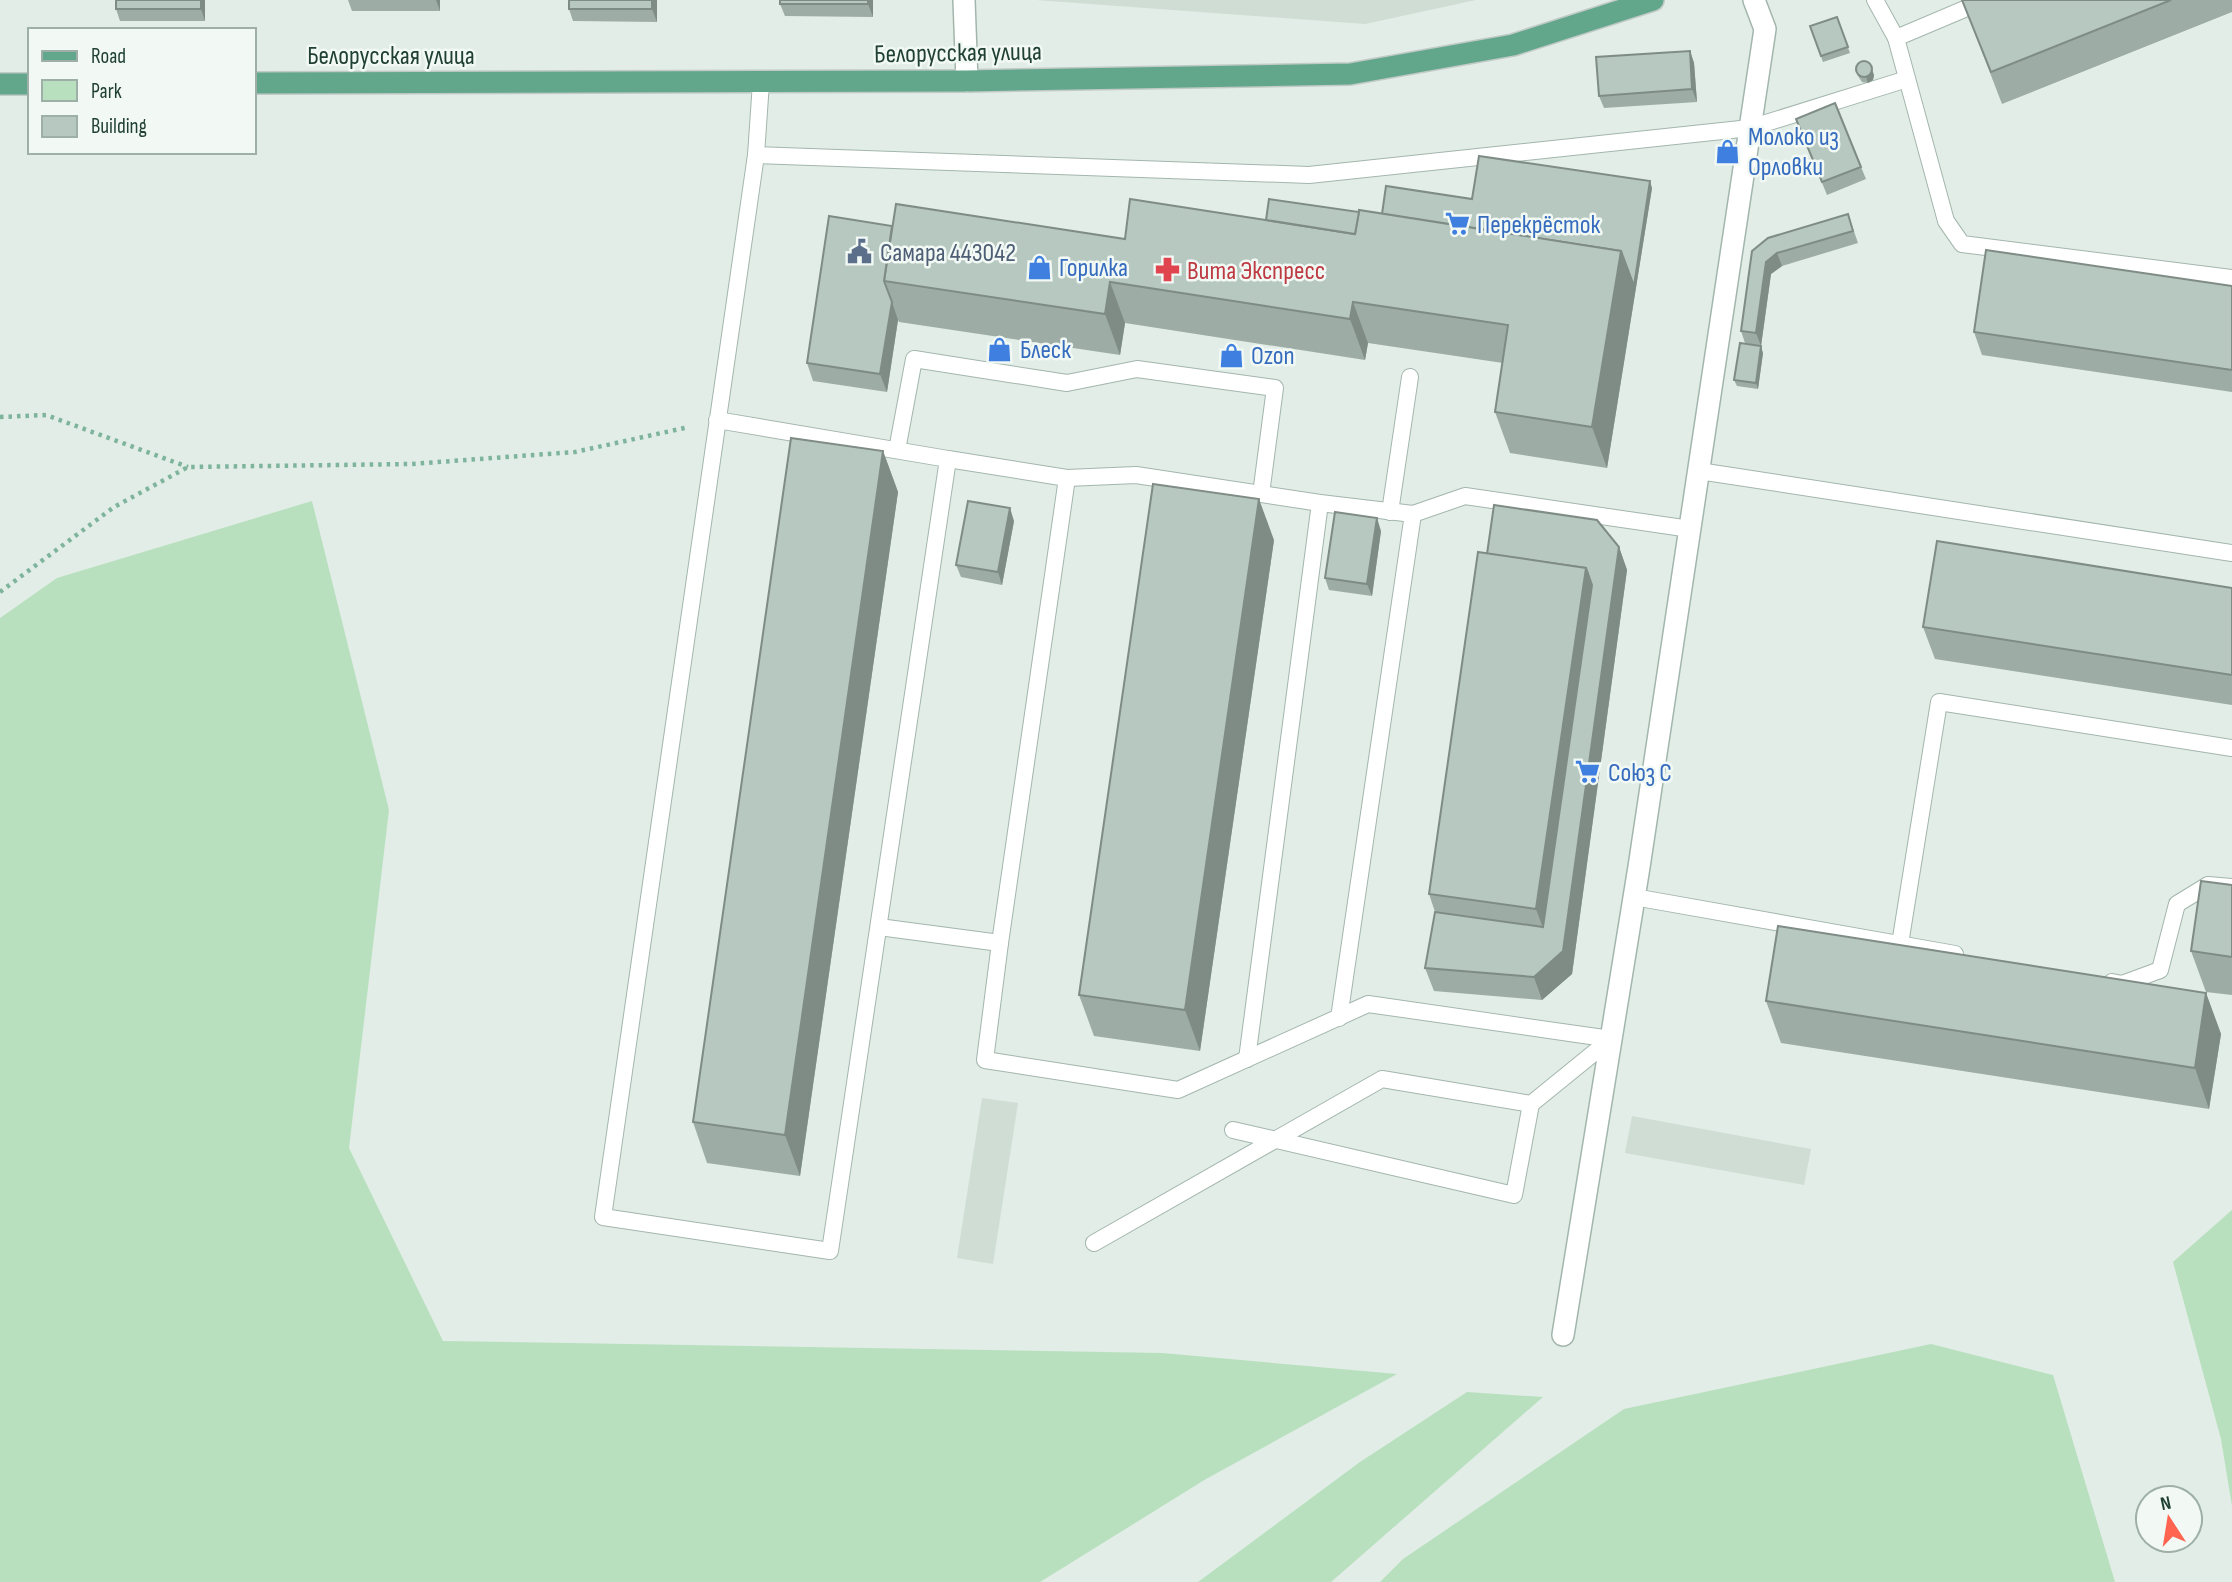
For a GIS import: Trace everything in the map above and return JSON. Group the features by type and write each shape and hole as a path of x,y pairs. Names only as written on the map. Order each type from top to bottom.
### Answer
{"main road":[{"name":"Белорусская улица","path":"256,83 967,81 1350,74 1513,45 1653,0"},
{"path":"0,84 28,84"}],"street":[{"path":"964,0 967,81"},
{"path":"1563,1335 1634,897 1765,29 1754,0"}],"lane":[{"path":"1875,0 1896,38 1947,221 1962,244 2232,278"},
{"path":"1896,38 1986,0"},
{"path":"756,155 1309,175 1750,128 1907,79"},
{"path":"761,82 756,155 603,1217 830,1251 948,459"},
{"path":"897,450 914,359 1067,383 1136,369 1275,387 1261,494"},
{"path":"1390,512 1410,377"},
{"path":"717,420 1067,478 1136,475 1413,514 1465,496 1690,529"},
{"path":"1699,471 2232,552"},
{"path":"1067,478 985,1060 1178,1090 1368,1004 1611,1039"},
{"path":"1247,1059 1320,503"},
{"path":"1339,1018 1413,514"},
{"path":"1900,944 1939,702 2232,748"},
{"path":"2096,979 2122,984 2160,970 2177,904 2208,885 2232,887"},
{"path":"1634,897 1965,956"},
{"path":"878,927 1000,943"},
{"path":"1233,1130 1514,1195 1531,1104 1611,1039"},
{"path":"1094,1243 1382,1079 1531,1104"}],"path":[{"path":"0,417 46,415 188,467 411,464 575,452 717,420"},
{"path":"0,592 114,507 188,467"}],"shaded area":[{"path":"1036,0 1476,0 1365,24"},
{"path":"982,1098 1018,1103 993,1264 957,1258"},
{"path":"1632,1116 1811,1149 1804,1185 1625,1153"}],"green space":[{"path":"312,501 389,810 349,1148 443,1341 1162,1353 1397,1374 1206,1479 1040,1582 0,1582 0,618 57,578"},
{"path":"2232,1210 2232,1506 2221,1439 2173,1262"},
{"path":"1931,1344 2053,1375 2115,1582 1380,1582 1403,1559 1624,1409"},
{"path":"1467,1392 1543,1397 1331,1582 1198,1582 1360,1462"}],"building":[{"path":"116,0 201,0 201,9 116,9"},
{"path":"569,0 652,0 652,9 569,9"},
{"path":"780,0 868,0 868,4 780,4"},
{"path":"1962,0 2171,0 1991,72"},
{"path":"1837,17 1848,47 1821,56 1810,26"},
{"path":"1690,51 1692,89 1599,96 1596,57"},
{"path":"1864,61 1870,63 1870,75 1864,77 1858,75 1856,69 1858,63"},
{"path":"1835,103 1861,167 1822,182 1796,119"},
{"path":"1479,156 1650,181 1634,286 1621,251 1382,214 1386,186 1472,199"},
{"path":"1130,199 1355,234 1359,210 1621,251 1592,427 1495,412 1508,325 1353,302 1350,319 1110,282 1105,314 884,281 896,204 1125,239"},
{"path":"1269,199 1359,212 1355,234 1266,220"},
{"path":"1848,214 1853,231 1777,253 1766,262 1756,333 1741,331 1752,251 1768,238"},
{"path":"829,216 892,226 884,281 892,302 880,374 807,363"},
{"path":"1986,250 2232,286 2232,370 1974,332"},
{"path":"1740,343 1761,346 1756,383 1734,380"},
{"path":"791,438 883,451 785,1135 693,1122"},
{"path":"1153,484 1259,499 1185,1010 1079,995"},
{"path":"968,501 1010,508 998,572 956,565"},
{"path":"1494,505 1597,520 1619,547 1563,951 1534,977 1425,968 1435,912 1543,927 1592,585 1586,568 1487,554"},
{"path":"1335,512 1377,518 1367,584 1325,578"},
{"path":"1937,541 2232,588 2232,675 1923,627"},
{"path":"1478,552 1586,568 1536,909 1429,894"},
{"path":"2201,881 2232,885 2232,957 2191,951"},
{"path":"1778,926 2206,993 2195,1068 1766,1001"}],"place":[{"name":"Молоко из Орловки","path":"1728,151"},
{"name":"Перекрёсток","path":"1457,224"},
{"name":"Самара 443042","path":"860,252"},
{"name":"Горилка","path":"1039,267"},
{"name":"Вита Экспресс","path":"1167,270"},
{"name":"Блеск","path":"1000,349"},
{"name":"Ozon","path":"1231,355"},
{"name":"Союз С","path":"1588,772"}]}
